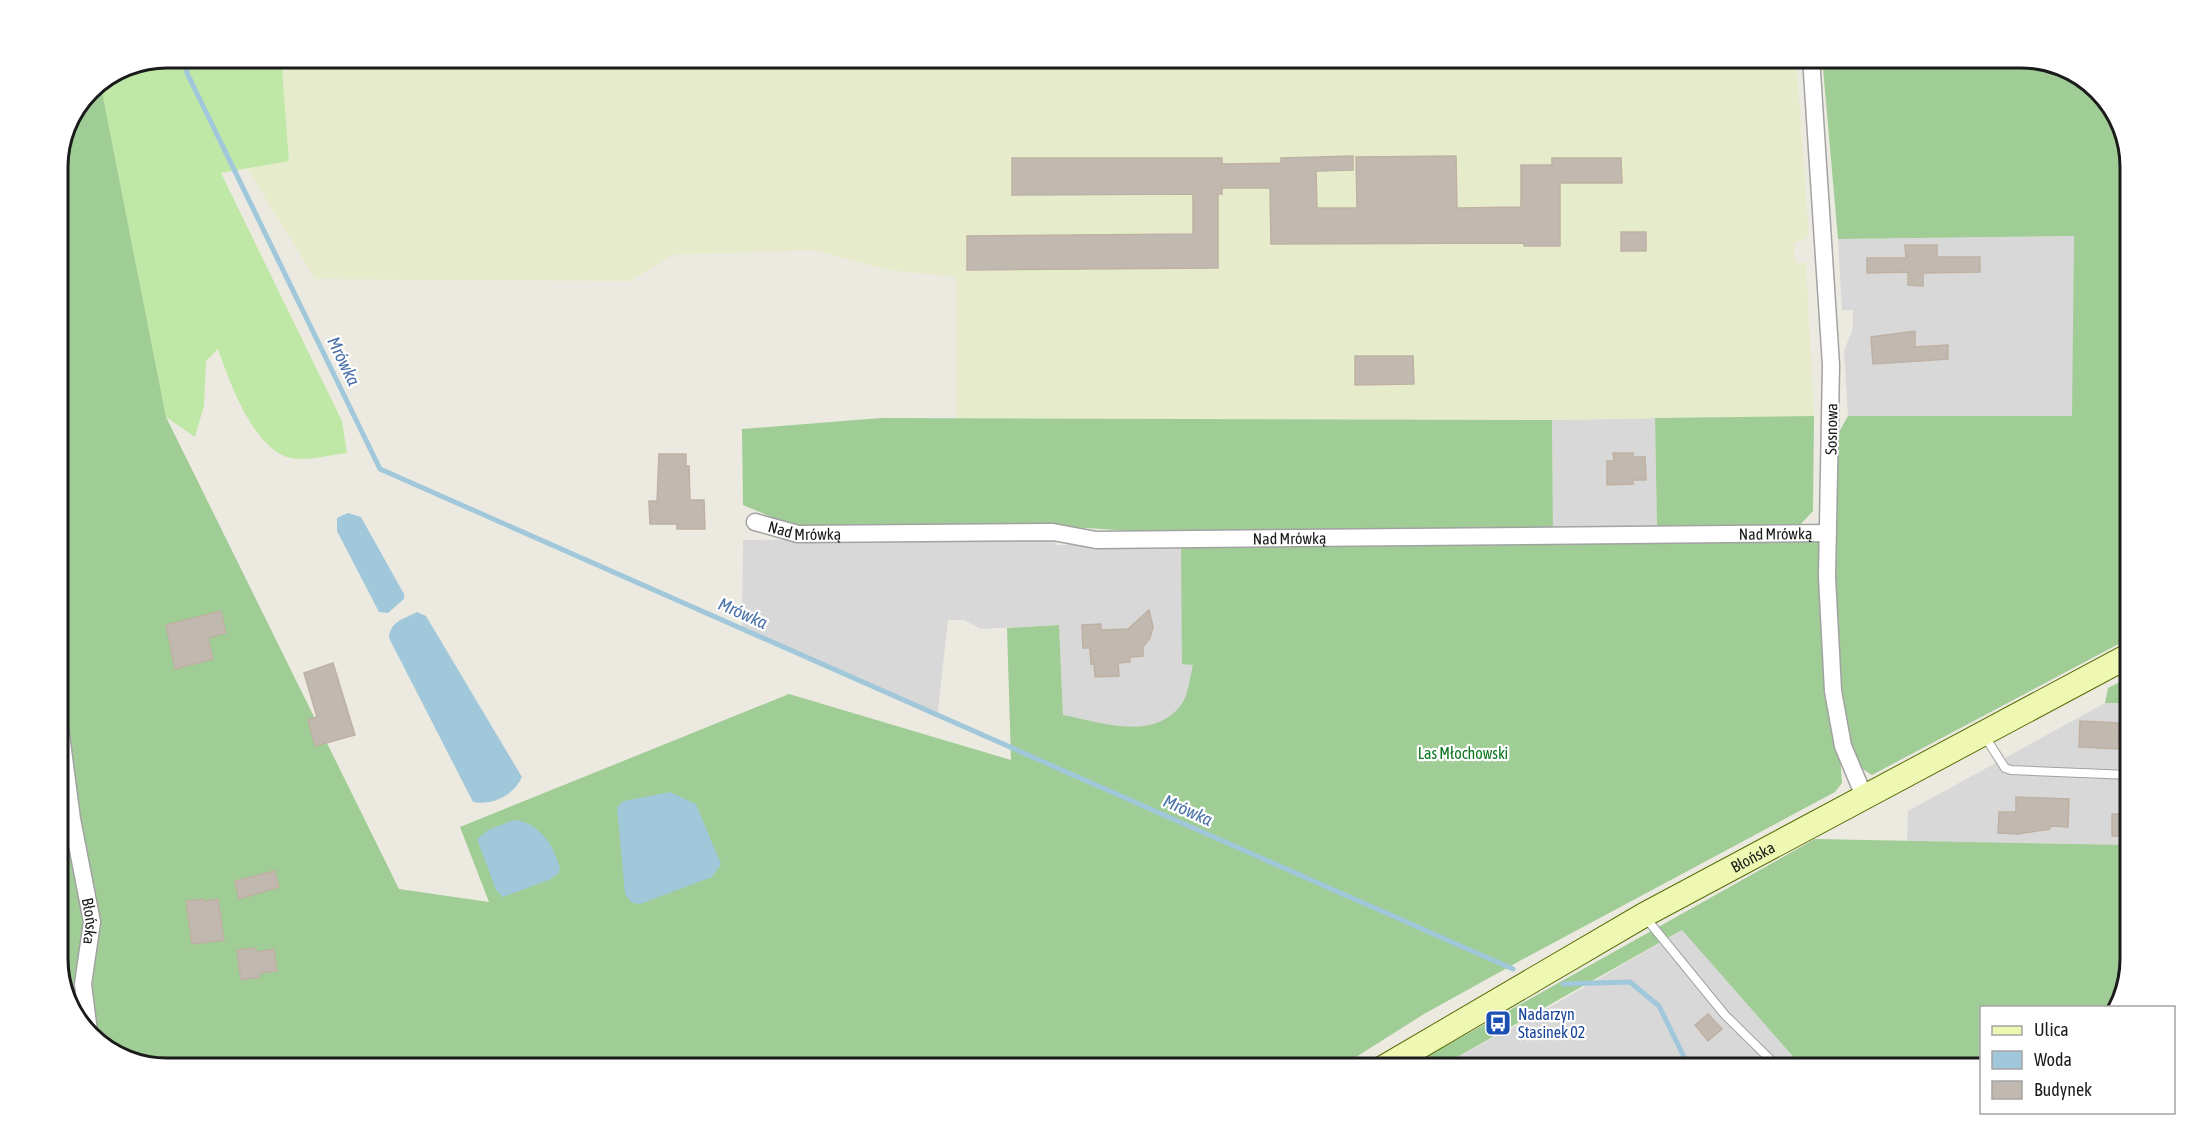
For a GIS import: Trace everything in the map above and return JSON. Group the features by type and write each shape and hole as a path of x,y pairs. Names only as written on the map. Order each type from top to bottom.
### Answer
{"main road":[{"name":"Błońska","path":"1400,1058 1644,915 2120,660"}],"street":[{"name":"Sosnowa","path":"1812,68 1832,374 1827,577 1836,717 1843,746 1864,796"},
{"name":"Nad Mrówką","path":"754,522 798,534 1043,532 1096,540 1828,533"},
{"name":"Błońska","path":"68,788 92,922 83,984 87,1019"}],"lane":[{"path":"1982,733 2005,768 2011,770 2120,775"},
{"path":"1644,915 1725,1014 1769,1058"}],"shaded area":[{"path":"203,68 355,68 204,69"},
{"path":"2074,236 2073,416 1848,416 1844,351 1853,328 1853,310 1842,310 1838,239"},
{"path":"1655,418 1657,528 1553,531 1552,420"},
{"path":"1055,537 1056,545 1181,543 1250,670 1251,826 1066,780 1059,625 981,629 964,620 948,620 937,718 742,626 743,540"},
{"path":"2105,703 2120,703 2120,845 1907,841 1908,811"},
{"path":"1682,930 1794,1058 1456,1058 1557,1003"}],"green space":[{"path":"167,68 282,69 289,161 221,173 342,421 347,453 297,459 277,452 265,442 244,412 218,349 206,361 204,406 195,437 166,417 112,144 94,101 112,84 129,75 147,69"},
{"path":"1797,68 1809,237 1794,243 1795,262 1806,263 1814,416 1552,420 956,419 956,277 888,270 814,250 673,255 630,281 315,279 247,168 289,161 282,69"},
{"path":"1823,68 2033,68 2064,78 2086,92 2103,112 2114,135 2119,160 2120,644 1872,775 1861,768 1852,753 1842,703 1834,578 1839,432 1848,416 2072,416 2074,236 1838,239"},
{"name":"Las Młochowski","path":"102,93 166,417 399,889 489,902 460,827 789,694 1011,760 1007,628 1059,625 1063,715 1109,725 1141,726 1156,723 1169,716 1181,705 1187,692 1193,665 1182,664 1181,543 1801,536 1820,543 1828,707 1840,756 1842,783 1835,792 1424,1014 1354,1058 167,1058 147,1057 112,1042 92,1025 84,1014 69,979 68,966 68,160 69,147 75,129 84,112"},
{"path":"1814,416 1813,511 1799,526 1657,528 1655,418"},
{"path":"881,418 1552,420 1553,531 1182,534 1002,523 798,528 743,505 742,429"},
{"path":"2120,682 2120,703 2105,703 2108,688"},
{"path":"1815,839 2120,845 2120,959 2118,979 2107,1006 1980,1006 1980,1058 1794,1058 1682,930 1455,1058 1425,1058"}],"water":[{"path":"348,513 361,517 404,594 404,599 388,613 379,612 337,531 337,518"},
{"path":"417,612 426,616 522,777 514,789 502,798 481,803 473,802 389,638 395,624"},
{"path":"670,792 696,804 721,864 712,877 640,904 632,903 625,894 617,807 624,801"},
{"path":"514,820 531,825 544,836 554,851 560,868 559,873 549,880 503,897 496,890 477,839 490,829"}],"building":[{"path":"1353,156 1353,170 1316,171 1317,208 1357,208 1356,157 1456,156 1457,208 1521,207 1521,165 1552,165 1552,158 1621,158 1622,183 1560,183 1560,246 1524,246 1524,243 1271,244 1270,188 1222,188 1222,194 1218,194 1218,268 967,270 967,236 1193,234 1193,194 1012,195 1012,158 1222,158 1222,164 1281,163 1281,158"},
{"path":"1621,232 1646,232 1646,251 1621,251"},
{"path":"1905,245 1937,245 1937,257 1980,257 1980,272 1923,273 1923,286 1908,285 1908,272 1867,273 1867,258 1906,258"},
{"path":"1915,331 1915,347 1948,345 1948,359 1873,364 1871,337"},
{"path":"1355,356 1413,356 1414,384 1355,385"},
{"path":"1613,453 1633,453 1633,457 1645,457 1646,480 1633,480 1633,484 1607,485 1607,461 1614,461"},
{"path":"659,454 686,454 686,466 689,466 690,500 704,500 705,529 677,529 677,524 650,524 649,501 657,501"},
{"path":"1149,610 1153,627 1150,638 1143,647 1143,656 1130,657 1130,662 1118,663 1119,676 1095,677 1090,648 1083,648 1082,625 1101,624 1101,630 1128,629"},
{"path":"221,611 226,633 208,638 213,659 175,669 166,625"},
{"path":"333,663 355,735 315,746 308,720 317,717 304,673"},
{"path":"2080,721 2119,723 2118,749 2079,747"},
{"path":"2016,797 2069,799 2068,827 2050,826 2050,829 2018,834 1998,833 1999,812 2016,812"},
{"path":"2112,814 2120,814 2120,836 2112,836"},
{"path":"275,871 279,887 239,899 235,881"},
{"path":"203,899 204,901 218,899 224,940 192,944 186,901"},
{"path":"256,948 256,952 274,949 277,971 260,973 260,977 241,980 237,950"},
{"path":"1708,1014 1722,1029 1708,1041 1695,1025"}],"waterway":[{"name":"Mrówka","path":"186,68 380,469 1513,969"},
{"name":"Mrówka","path":"1563,984 1630,982 1659,1006 1685,1058"}],"place":[{"name":"Nadarzyn Stasinek 02","path":"1498,1023"}]}
